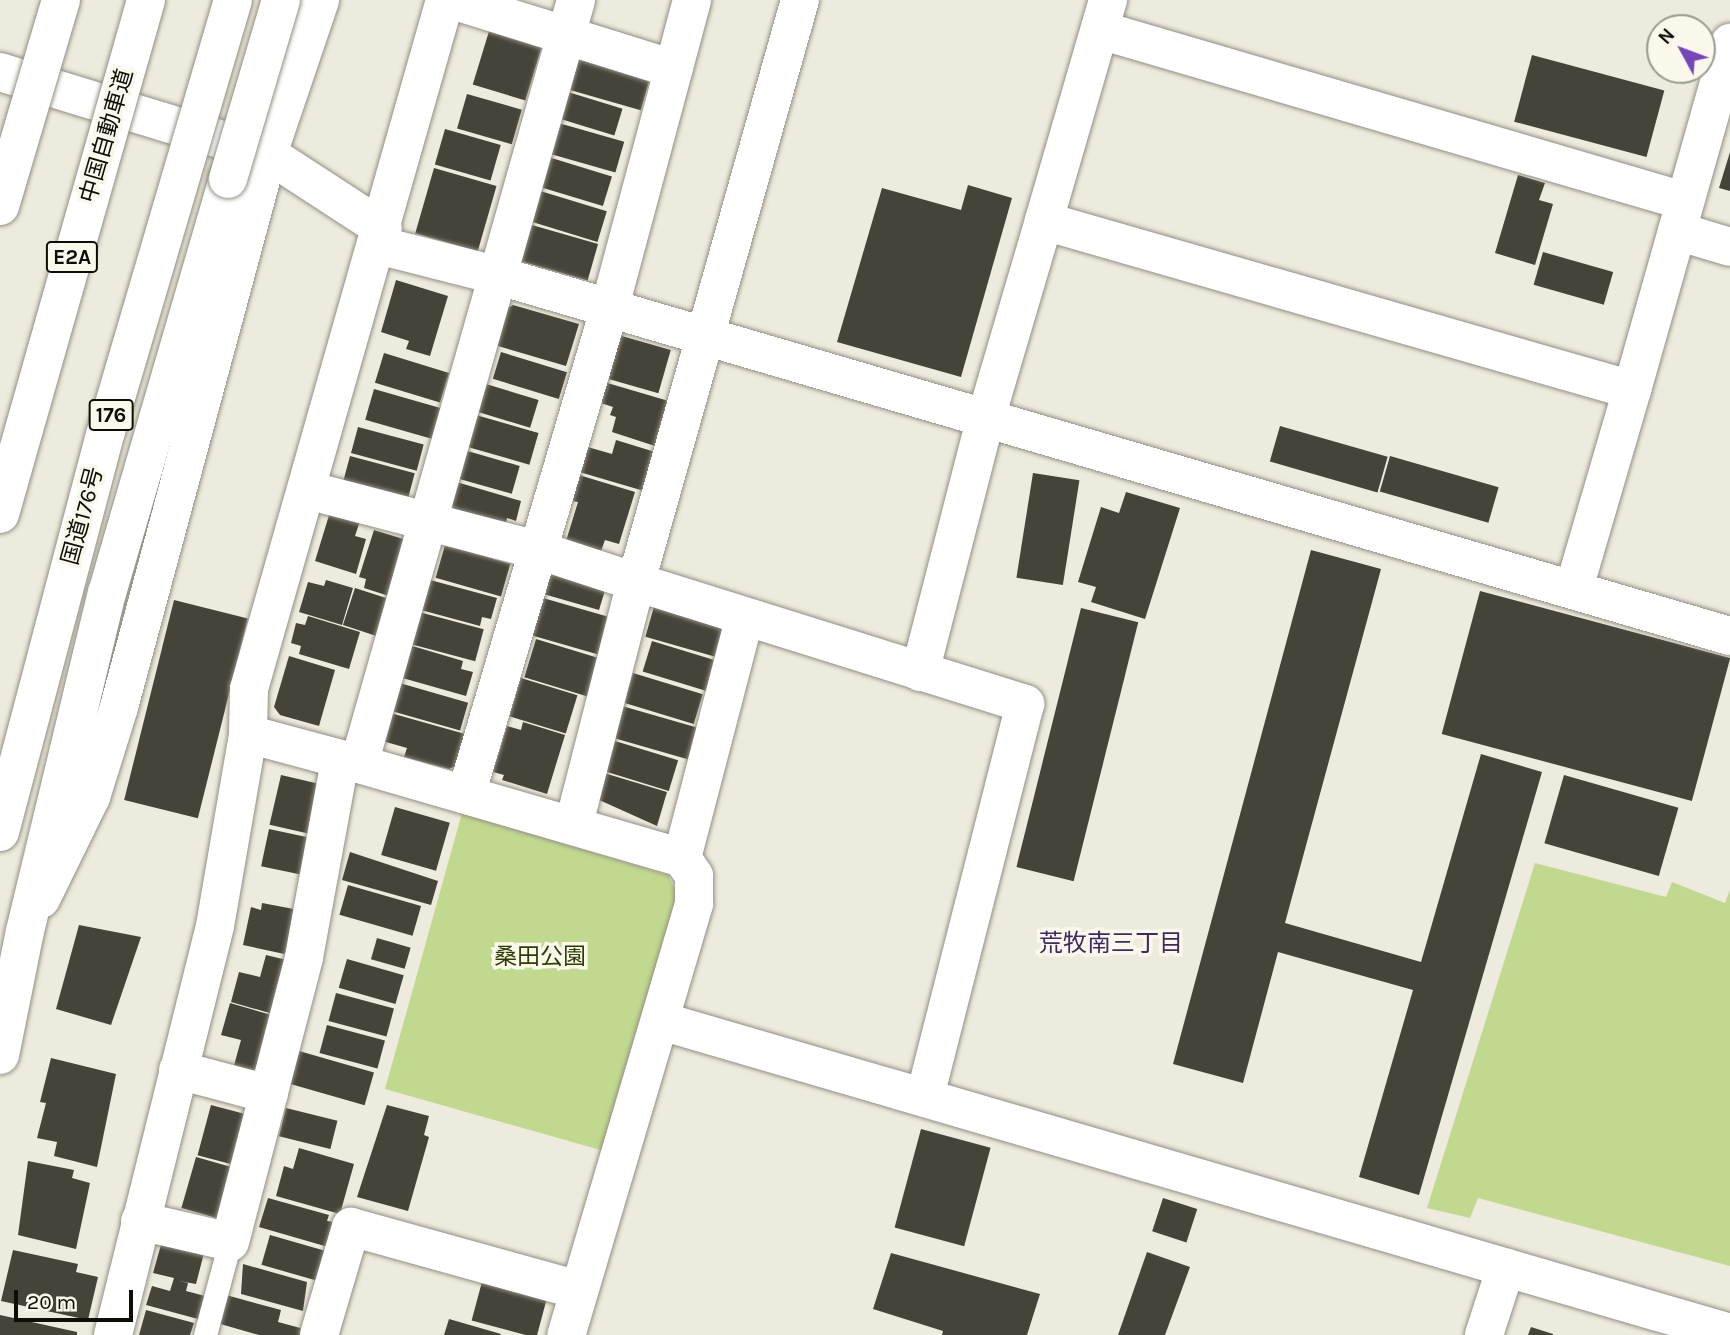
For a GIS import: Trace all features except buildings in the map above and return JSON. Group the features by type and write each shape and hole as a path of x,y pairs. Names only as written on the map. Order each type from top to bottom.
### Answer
{"main road":[{"path":"0,206 61,0"},
{"name":"中国自動車道","path":"0,514 146,0"},
{"name":"国道176号","path":"0,832 105,435 233,0"},
{"path":"0,1055 25,931 107,593 281,0"},
{"path":"25,931 91,797 119,707 268,154 320,0"},
{"path":"113,1335 215,926 248,734 248,689 380,237 444,0"},
{"path":"452,0 673,69"},
{"path":"140,1221 230,1242 304,957 349,762 426,521 576,0"},
{"path":"466,794 609,310 692,0"},
{"path":"574,824 636,582 800,0"},
{"path":"920,672 985,421 1104,15 1680,216 1730,247"},
{"path":"1574,588 1730,43"},
{"path":"0,72 268,154 380,237 496,275 706,340 1574,588 1730,636"},
{"path":"1044,221 1632,390"},
{"path":"307,490 538,550 1025,704 925,1096"},
{"path":"682,858 745,617"},
{"path":"248,734 574,824 682,858 694,876 694,904 566,1335"},
{"path":"661,1021 1730,1333"},
{"path":"178,1070 269,1094"},
{"path":"319,1335 351,1227 578,1290"},
{"path":"1484,1335 1506,1267"}],"lane":[{"path":"205,1335 230,1242"}],"green space":[{"name":"桑田公園","path":"462,813 668,875 677,894 604,1151 385,1089"},
{"path":"1535,863 1666,897 1672,882 1725,903 1730,890 1730,1266 1478,1198 1470,1218 1427,1208"}],"district":[{"name":"荒牧南三丁目","path":"1111,944"}]}
